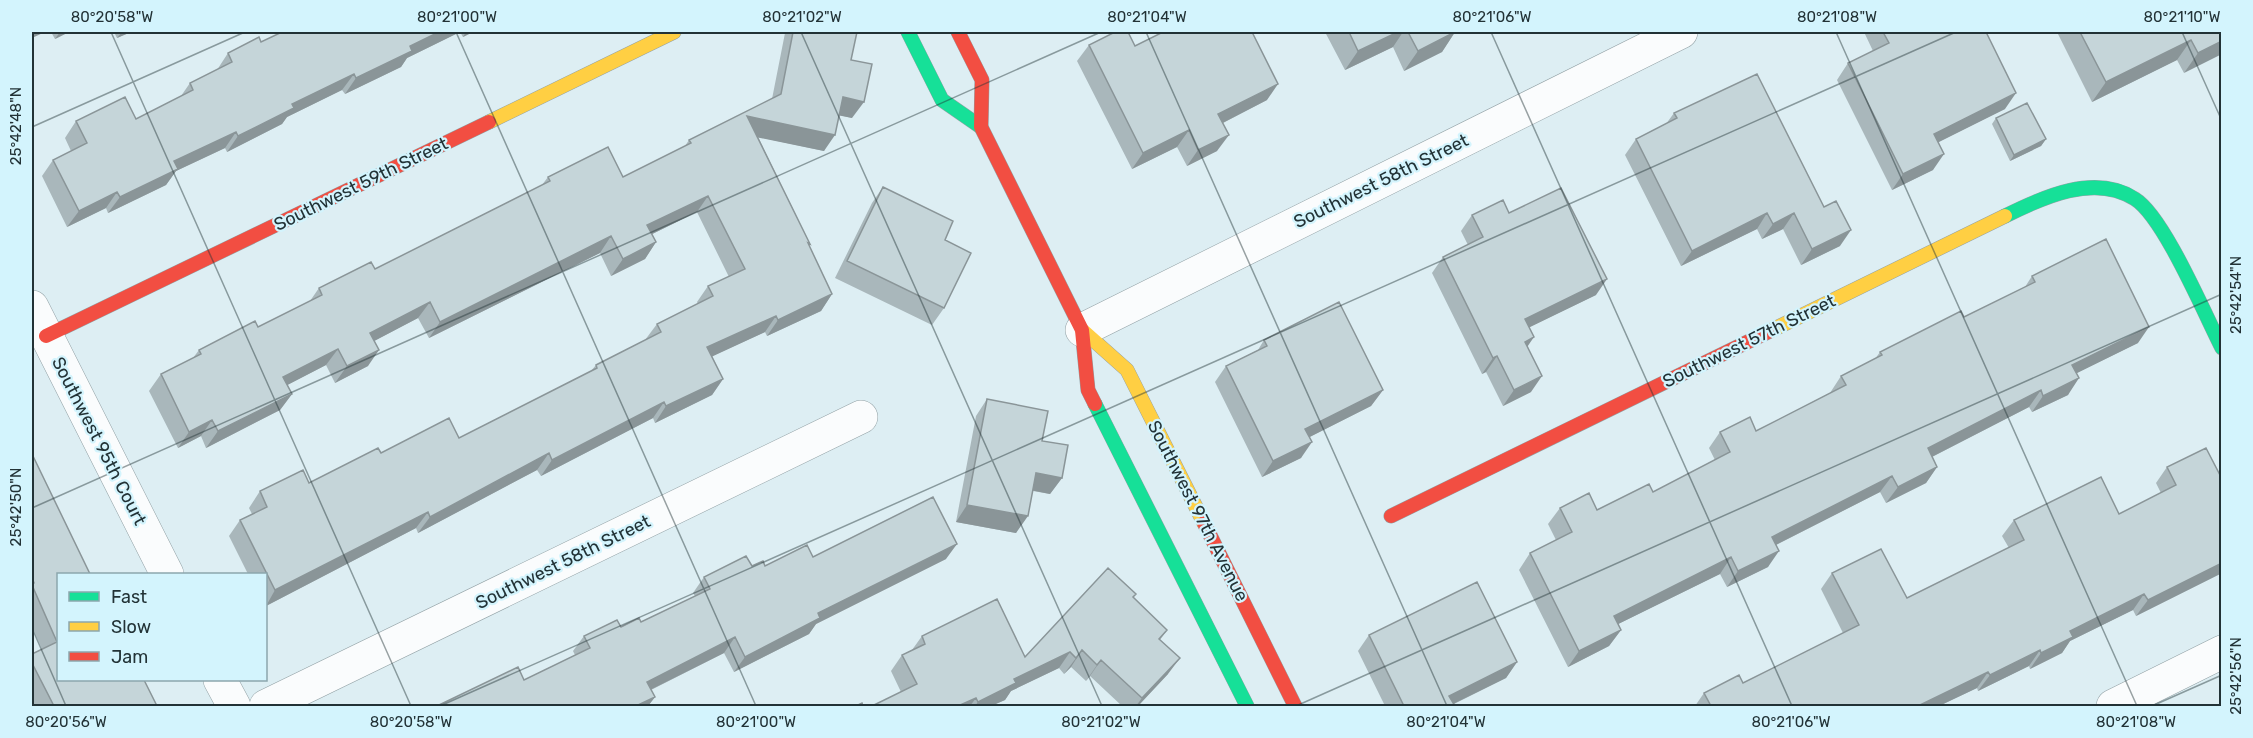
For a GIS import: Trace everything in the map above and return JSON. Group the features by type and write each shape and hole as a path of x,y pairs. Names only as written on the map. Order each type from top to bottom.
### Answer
{"street":[{"name":"Southwest 59th Street","path":"46,336 674,32"},
{"name":"Southwest 97th Avenue","path":"908,32 942,100 981,127"},
{"name":"Southwest 97th Avenue","path":"958,32 982,80 981,127 1082,330 1088,390 1248,706"},
{"name":"Southwest 58th Street","path":"1082,330 1681,32"},
{"name":"Southwest 57th Street","path":"1390,516 2037,200 2066,191 2090,188 2114,190 2136,199 2160,229 2222,348"},
{"name":"Southwest 95th Court","path":"32,307 166,573"},
{"name":"Southwest 97th Avenue","path":"1082,330 1127,370 1295,706"},
{"name":"Southwest 58th Street","path":"266,706 861,417"},
{"path":"2113,706 2222,652"},
{"path":"221,681 234,706"}],"building":[{"path":"282,32 439,32 410,46 412,51 356,78 354,74 292,104 294,108 238,136 236,132 174,161 178,169 120,197 117,192 79,211 53,160 87,143 76,121 125,97 136,119 193,90 190,83 232,62 228,53 259,37 261,42"},
{"path":"793,32 857,32 851,60 872,64 864,102 843,97 835,135 747,116 832,294 778,320 776,316 707,347 723,379 666,406 664,402 552,460 549,453 430,517 428,512 275,590 240,520 267,507 260,491 303,470 309,483 378,448 381,453 449,418 459,438 597,368 596,365 661,332 657,324 713,296 708,286 745,269 708,196 647,225 656,242 623,259 611,236 440,322 430,302 370,333 379,350 347,366 338,349 283,377 292,394 218,431 212,420 189,432 161,374 201,354 199,350 255,321 258,327 322,295 319,288 371,262 375,269 550,181 548,177 608,147 623,177 691,143 689,140 781,94"},
{"path":"1115,32 1128,32 1135,46 1163,32 1252,32 1278,84 1218,114 1229,135 1198,150 1189,130 1143,153 1089,45"},
{"path":"1349,32 1398,32 1358,51"},
{"path":"1408,32 1455,32 1418,51"},
{"path":"1883,32 1986,32 2016,93 1934,134 1944,154 1903,174 1848,63 1889,43"},
{"path":"2080,32 2222,32 2222,41 2198,53 2191,40 2106,82"},
{"path":"1757,74 1824,207 1836,201 1851,230 1812,249 1794,213 1773,224 1767,213 1692,251 1636,139 1677,118 1674,113"},
{"path":"2027,103 2046,139 2014,155 1996,118"},
{"path":"883,187 953,221 945,240 971,253 944,308 847,261"},
{"path":"1561,188 1607,279 1525,319 1534,337 1525,342 1542,376 1514,390 1497,356 1493,358 1443,257 1483,237 1472,215 1503,200 1509,213"},
{"path":"2106,239 2149,327 2072,365 2079,378 2043,396 2041,390 1928,448 1937,467 1898,487 1892,476 1772,537 1779,551 1738,571 1731,557 1614,616 1621,630 1579,651 1530,553 1572,532 1560,508 1589,493 1597,510 1649,484 1653,492 1730,452 1720,432 1750,417 1756,431 1846,385 1841,376 1882,355 1880,352 1961,311 1964,317 2035,282 2032,276"},
{"path":"1339,302 1383,390 1305,429 1312,442 1273,461 1226,366 1267,346 1264,340"},
{"path":"987,399 1048,411 1042,441 1068,445 1062,478 1036,473 1028,516 967,505"},
{"path":"2206,448 2222,479 2222,563 2148,600 2144,594 2070,631 2073,637 2041,653 2040,650 1990,675 1988,672 1918,706 1711,706 1704,693 1739,675 1743,683 1859,625 1832,573 1881,549 1907,598 2024,540 2014,520 2101,477 2119,514 2176,485 2167,467"},
{"path":"32,454 90,573 57,573 57,642 32,585 34,583 32,578"},
{"path":"933,497 957,544 818,613 820,618 745,657 735,637 647,682 655,697 636,706 437,706 518,667 524,680 590,648 584,636 617,620 621,627 639,618 641,622 710,589 704,577 746,556 752,566 763,561 765,566 807,545 813,557"},
{"path":"1108,568 1136,594 1133,597 1167,630 1159,639 1180,658 1142,698 1101,660 1097,665 1082,650 1076,658 1070,652 1014,679 1016,683 978,702 976,698 958,706 872,706 917,684 902,655 925,644 922,636 997,599 1025,657"},
{"path":"1477,582 1517,662 1449,696 1455,706 1404,706 1369,635"},
{"path":"57,642 57,681 144,681 157,706 54,706 32,663 32,654"}],"traffic: fast":[{"path":"908,32 942,100 981,127"},
{"path":"2005,216 2052,195 2086,188 2119,191 2135,199 2146,209 2171,245 2222,348"},
{"path":"1095,404 1247,706"}],"traffic: slow":[{"path":"489,122 674,32"},
{"path":"1770,331 2005,216"},
{"path":"1082,330 1127,370 1204,523"}],"traffic: jam":[{"path":"958,32 982,80 981,127 1082,330 1088,390 1095,404"},
{"path":"46,336 489,122"},
{"path":"1391,516 1770,331"},
{"path":"1204,523 1295,706"}]}
